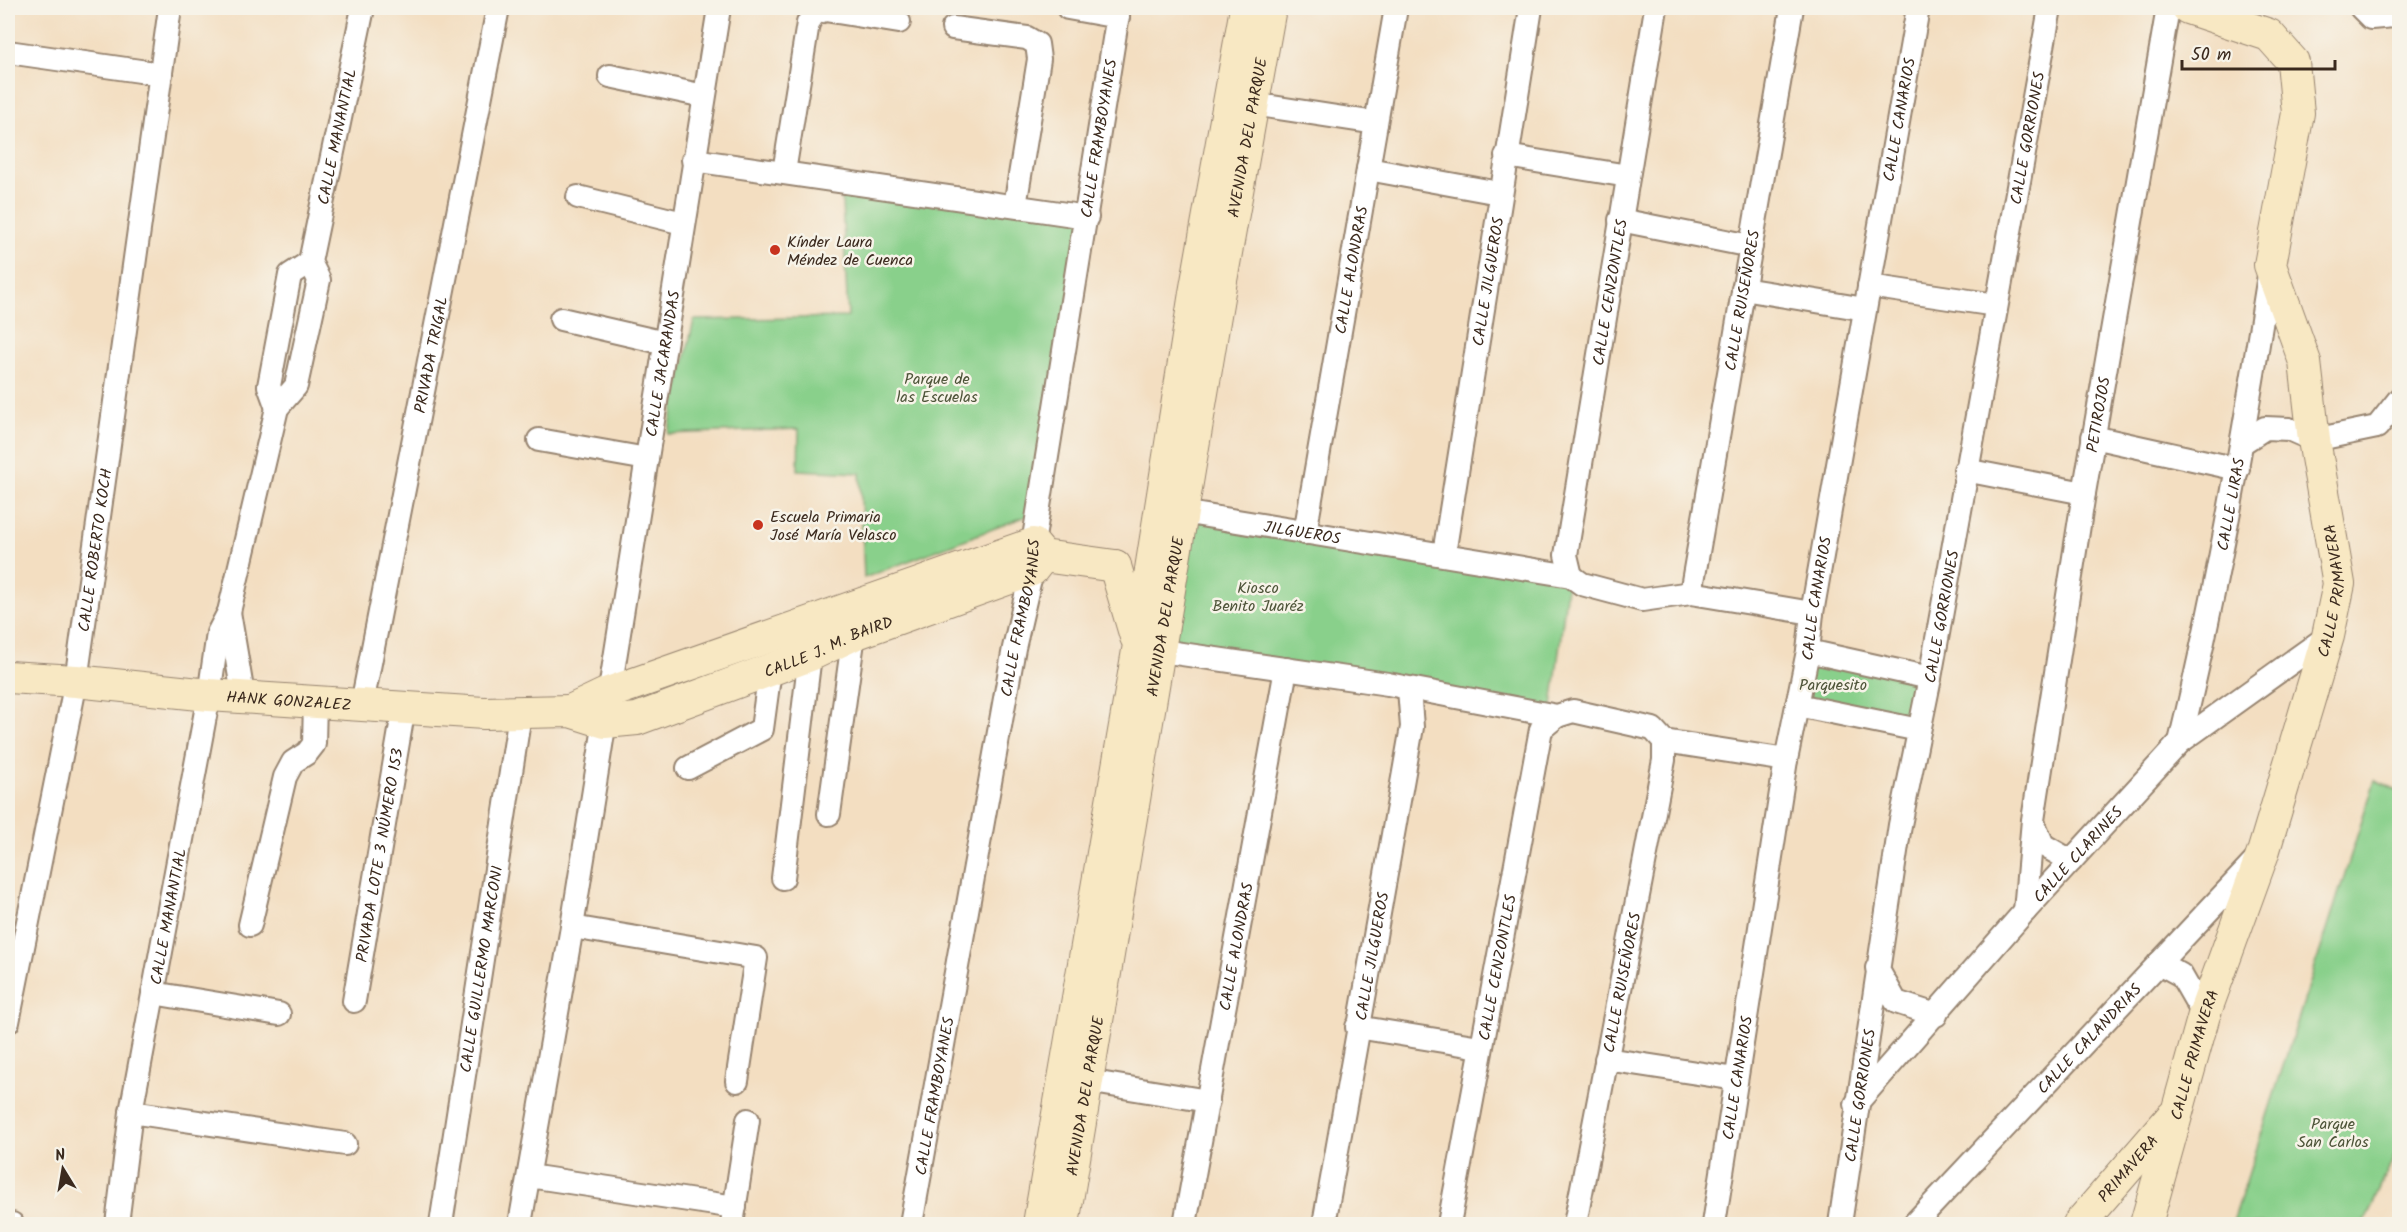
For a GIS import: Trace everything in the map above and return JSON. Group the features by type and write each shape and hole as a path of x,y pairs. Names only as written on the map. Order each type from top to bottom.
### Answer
{"street":[{"name":"CALLE ROBERTO KOCH","path":"8,1022 76,681 170,8"},
{"name":"CALLE MANANTIAL","path":"117,1224 131,1112 209,695 218,633 229,612 278,408 269,386 290,274 310,262 362,8"},
{"name":"PRIVADA TRIGAL","path":"362,704 498,8"},
{"name":"CALLE JACARANDAS","path":"606,708 719,8"},
{"path":"1068,8 1118,12"},
{"name":"AVENIDA DEL PARQUE","path":"1063,1224 1087,1081 1246,8"},
{"name":"AVENIDA DEL PARQUE","path":"1171,510 1253,104 1270,8"},
{"name":"CALLE ALONDRAS","path":"1305,533 1396,8"},
{"name":"CALLE JILGUEROS","path":"1444,554 1531,8"},
{"name":"CALLE CENZONTLES","path":"1570,576 1566,555 1656,8"},
{"name":"CALLE RUISEÑORES","path":"1691,593 1792,8"},
{"name":"CALLE CANARIOS","path":"1714,1224 1786,760 1808,651 1812,613 1918,8"},
{"name":"CALLE GORRIONES","path":"1840,1224 1856,1104 1900,825 1930,678 1965,471 2050,8"},
{"name":"PETIROJOS","path":"2025,911 2033,820 2084,493 2168,8"},
{"path":"2188,8 2269,35 2293,62 2298,113 2270,265"},
{"path":"2361,8 2371,18 2394,16 2397,8"},
{"path":"784,172 808,23 814,14 825,10 899,22"},
{"name":"CALLE FRAMBOYANES","path":"911,1224 1014,648 1036,557 1118,12"},
{"path":"953,28 1027,38 1037,44 1039,59 1015,206"},
{"path":"8,51 160,74"},
{"path":"610,76 704,96"},
{"path":"1253,104 1376,123"},
{"path":"1506,156 1628,176"},
{"path":"693,160 1087,217"},
{"path":"1368,169 1500,193"},
{"path":"578,197 683,223"},
{"path":"1620,220 1751,246"},
{"name":"CALLE PRIMAVERA","path":"2146,1224 2204,1015 2263,853 2328,636 2339,584 2314,440 2305,362 2270,265"},
{"name":"CALLE LIRAS","path":"2180,742 2197,675 2238,469 2270,265"},
{"path":"1869,286 1995,305"},
{"path":"1743,289 1865,309"},
{"path":"561,319 665,344"},
{"path":"2242,444 2265,428 2289,429 2314,440 2377,427 2400,398"},
{"path":"2093,437 2238,469"},
{"path":"539,440 647,459"},
{"path":"1965,471 2084,493"},
{"path":"1171,510 1115,566 1150,648 1409,689 1557,716 1573,711 1653,729 1664,741 1786,760"},
{"name":"JILGUEROS","path":"1171,510 1570,576 1582,584 1642,600 1691,593 1812,613"},
{"name":"CALLE J. M. BAIRD","path":"606,708 637,719 810,655 1036,557"},
{"name":"CALLE J. M. BAIRD","path":"606,708 1036,557 1115,566"},
{"name":"CALLE MANANTIAL","path":"229,612 243,695"},
{"path":"829,814 854,634"},
{"name":"CALLE CLARINES","path":"1856,1104 1936,1016 2025,911 2180,742 2328,636"},
{"name":"AVENIDA DEL PARQUE","path":"1039,1224 1150,648"},
{"path":"1808,651 1930,678"},
{"path":"783,878 810,655"},
{"name":"CALLE ALONDRAS","path":"1185,1224 1286,669"},
{"path":"688,768 762,729 770,670"},
{"path":"2197,675 2218,716"},
{"name":"HANK GONZALEZ","path":"8,677 76,681 209,695 243,695 520,714 606,708"},
{"name":"CALLE JILGUEROS","path":"1324,1224 1357,1027 1412,727 1409,689"},
{"path":"250,925 285,777 293,762 307,753 314,744 315,701"},
{"path":"1797,705 1919,730"},
{"name":"PRIVADA LOTE 3 NÚMERO 153","path":"354,1001 404,707"},
{"path":"520,1224 572,927 606,708"},
{"name":"CALLE GUILLERMO MARCONI","path":"441,1224 520,714"},
{"name":"CALLE CENZONTLES","path":"1449,1224 1480,1047 1541,729 1557,716"},
{"name":"CALLE RUISEÑORES","path":"1575,1224 1664,760 1664,741"},
{"path":"2033,820 2043,845 2071,861"},
{"name":"CALLE CALANDRIAS","path":"1914,1224 2263,853"},
{"path":"572,927 756,958 737,1081"},
{"path":"2159,963 2181,975 2204,1015"},
{"path":"1877,968 1896,1002 1936,1016"},
{"path":"153,993 279,1014"},
{"path":"1357,1027 1480,1047"},
{"path":"1606,1059 1736,1079"},
{"path":"1087,1081 1208,1101"},
{"path":"131,1112 345,1144"},
{"name":"PRIMAVERA","path":"2079,1224 2176,1112"},
{"path":"530,1176 734,1216 748,1120"}],"green space":[{"name":"Parque de las Escuelas","path":"841,183 1087,217 1027,516 864,578 860,473 798,470 799,429 668,434 694,320 848,317"},
{"name":"Kiosco Benito Juaréz","path":"1182,512 1568,579 1551,715 1161,651"},
{"name":"Parquesito","path":"1808,651 1930,678 1919,730 1797,705"},
{"name":"Parque San Carlos","path":"2375,780 2399,791 2399,1146 2364,1224 2239,1224 2233,1222"}],"place":[{"name":"Kínder Laura Méndez de Cuenca","path":"775,250"},
{"name":"Escuela Primaria José María Velasco","path":"758,525"}]}
